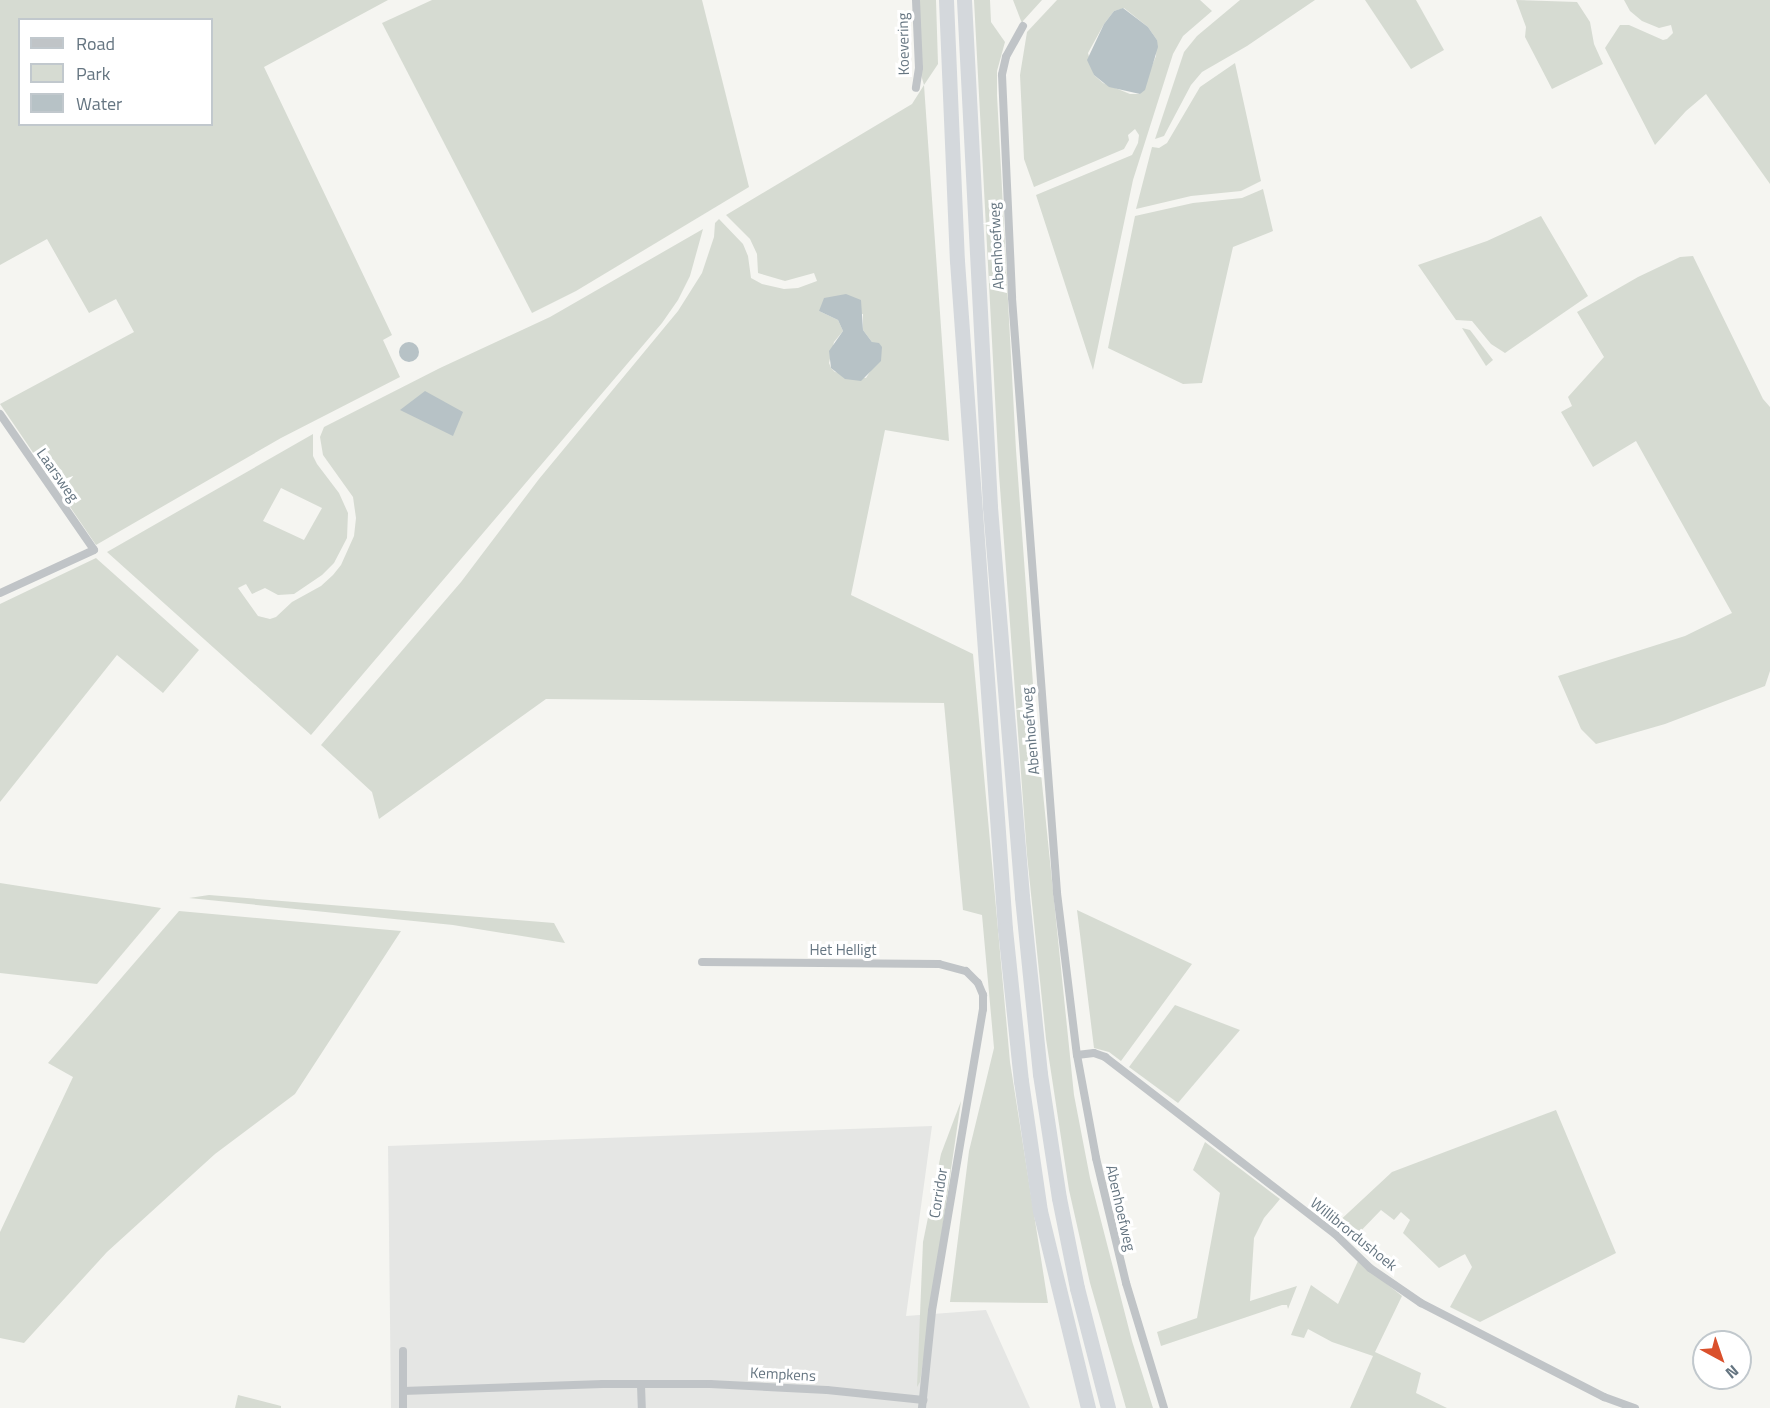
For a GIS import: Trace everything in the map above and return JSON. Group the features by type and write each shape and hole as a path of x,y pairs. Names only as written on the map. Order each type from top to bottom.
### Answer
{"highway":[{"path":"946,0 958,273 1005,929 1021,1081 1040,1211 1088,1408"},
{"path":"964,0 990,507 1039,1062 1059,1198 1077,1288 1108,1408"}],"street":[{"name":"Koevering","path":"916,0 919,68 916,88"},
{"name":"Abenhoefweg","path":"1023,26 1012,43 1002,75 1012,298 1056,893 1077,1055 1112,1230 1164,1408"},
{"name":"Laarsweg","path":"0,414 94,550 0,593"},
{"name":"Het Helligt","path":"702,962 939,964 966,971 978,983"},
{"name":"Corridor","path":"922,1404 933,1311 983,1009 983,995 978,983"},
{"name":"Willibrordushoek","path":"1077,1055 1094,1053 1105,1057 1335,1234 1370,1268 1421,1303 1604,1397 1635,1408"},
{"path":"403,1351 403,1408"},
{"path":"641,1384 642,1408"},
{"name":"Kempkens","path":"403,1391 710,1384 827,1390 922,1404"}],"shaded area":[{"path":"932,1126 906,1316 986,1310 1030,1408 391,1408 388,1146"}],"green space":[{"path":"0,0 388,0 264,67 392,335 383,340 400,377 281,438 96,545 0,404 134,332 116,299 89,313 47,239 0,265"},
{"path":"432,0 702,0 749,187 576,291 532,313 382,23"},
{"path":"918,0 936,0 938,64 924,85 919,68"},
{"path":"974,0 990,0 991,22 1005,42 997,71 997,95 1016,450 1036,725 1074,1095 1090,1178 1132,1341 1153,1408 1126,1408 1090,1283 1069,1190 1046,1039 1027,855 999,474"},
{"path":"1013,0 1042,0 1023,21 1023,26"},
{"path":"1057,0 1200,0 1212,11 1183,36 1173,54 1133,180 1093,370 1036,195 1132,155 1139,135 1135,129 1128,135 1129,140 1124,149 1034,187 1024,159 1020,75 1027,32","holes":["1124,8 1148,27 1157,40 1156,56 1140,94 1130,94 1103,83 1094,75 1088,53 1114,11"]},
{"path":"1240,0 1315,0 1247,46 1202,72 1191,85 1164,136 1155,139 1184,52 1197,36"},
{"path":"1365,0 1416,0 1444,50 1411,69"},
{"path":"1516,0 1577,2 1590,22 1594,44 1603,64 1552,89 1525,37 1526,27"},
{"path":"1624,0 1770,0 1770,184 1706,94 1686,111 1655,145 1605,48 1620,25 1629,25 1663,40 1673,33 1671,25 1659,28 1642,21 1630,11"},
{"path":"1235,63 1261,181 1241,191 1191,196 1136,209 1152,147 1159,148 1167,143 1200,87"},
{"path":"924,85 949,441 885,430 851,595 973,654 1010,1062 1048,1303 950,1302 969,1151 994,1048 982,915 963,910 944,703 546,699 379,819 372,792 321,745 461,582 539,479 678,311 702,273 714,237 715,223 719,219 743,244 748,256 751,278 762,284 784,289 798,288 817,281 814,273 785,281 758,273 757,254 750,239 726,215 912,104","holes":["819,311 863,314 863,330 872,342 873,367 866,378 835,372 829,363 834,342 843,331 838,320"]},
{"path":"1263,189 1273,231 1233,247 1202,383 1183,384 1108,348 1135,216 1193,203 1242,198"},
{"path":"1541,216 1588,296 1505,353 1491,344 1472,321 1456,320 1418,265 1487,241"},
{"path":"703,229 690,276 678,300 662,323 311,735 107,552 313,434 313,456 339,493 348,513 347,538 334,563 322,575 294,594 278,595 265,588 252,594 246,584 238,588 258,616 270,619 276,617 292,602 321,586 333,575 341,565 354,536 356,518 353,497 323,455 320,437 324,427 440,368 550,317","holes":["281,488 322,508 304,540 263,521"]},
{"path":"1693,256 1763,399 1770,407 1770,671 1765,686 1665,724 1596,744 1581,729 1558,676 1685,636 1732,613 1636,441 1593,467 1561,412 1572,406 1568,397 1604,357 1577,312 1638,277 1680,257"},
{"path":"1462,328 1470,330 1493,360 1486,366"},
{"path":"96,558 199,650 163,693 117,655 0,802 0,604"},
{"path":"0,883 161,908 97,984 0,973"},
{"path":"209,895 554,923 565,943 453,925 189,898"},
{"path":"1077,910 1192,964 1121,1061 1109,1052 1094,1048"},
{"path":"179,911 401,931 295,1094 215,1154 107,1252 24,1343 0,1338 0,1232 73,1077 48,1063"},
{"path":"1175,1005 1240,1030 1178,1103 1129,1067"},
{"path":"961,1101 920,1382 917,1387 923,1242 941,1154"},
{"path":"1556,1110 1616,1253 1480,1322 1450,1307 1472,1267 1465,1254 1439,1268 1403,1233 1410,1220 1401,1212 1394,1220 1381,1210 1353,1239 1335,1225 1392,1172"},
{"path":"1205,1142 1280,1199 1264,1218 1254,1238 1250,1301 1297,1286 1288,1309 1287,1305 1282,1305 1161,1346 1157,1332 1197,1318 1220,1193 1193,1170"},
{"path":"1358,1261 1402,1296 1375,1352 1421,1373 1416,1393 1447,1408 1350,1408 1373,1356 1332,1342 1308,1329 1304,1338 1291,1335 1311,1285 1338,1304"},
{"path":"238,1395 281,1406 281,1408 235,1408"}],"water":[{"path":"1123,8 1148,27 1157,40 1158,47 1145,90 1140,94 1109,87 1094,75 1087,60 1104,24 1114,11"},
{"path":"846,294 861,300 863,330 872,342 879,343 882,347 881,361 861,381 845,379 831,368 829,351 843,331 838,320 819,311 824,298"},
{"path":"409,342 416,345 419,352 416,359 409,362 402,359 399,352 402,345"},
{"path":"425,391 463,412 453,436 400,410"}]}
